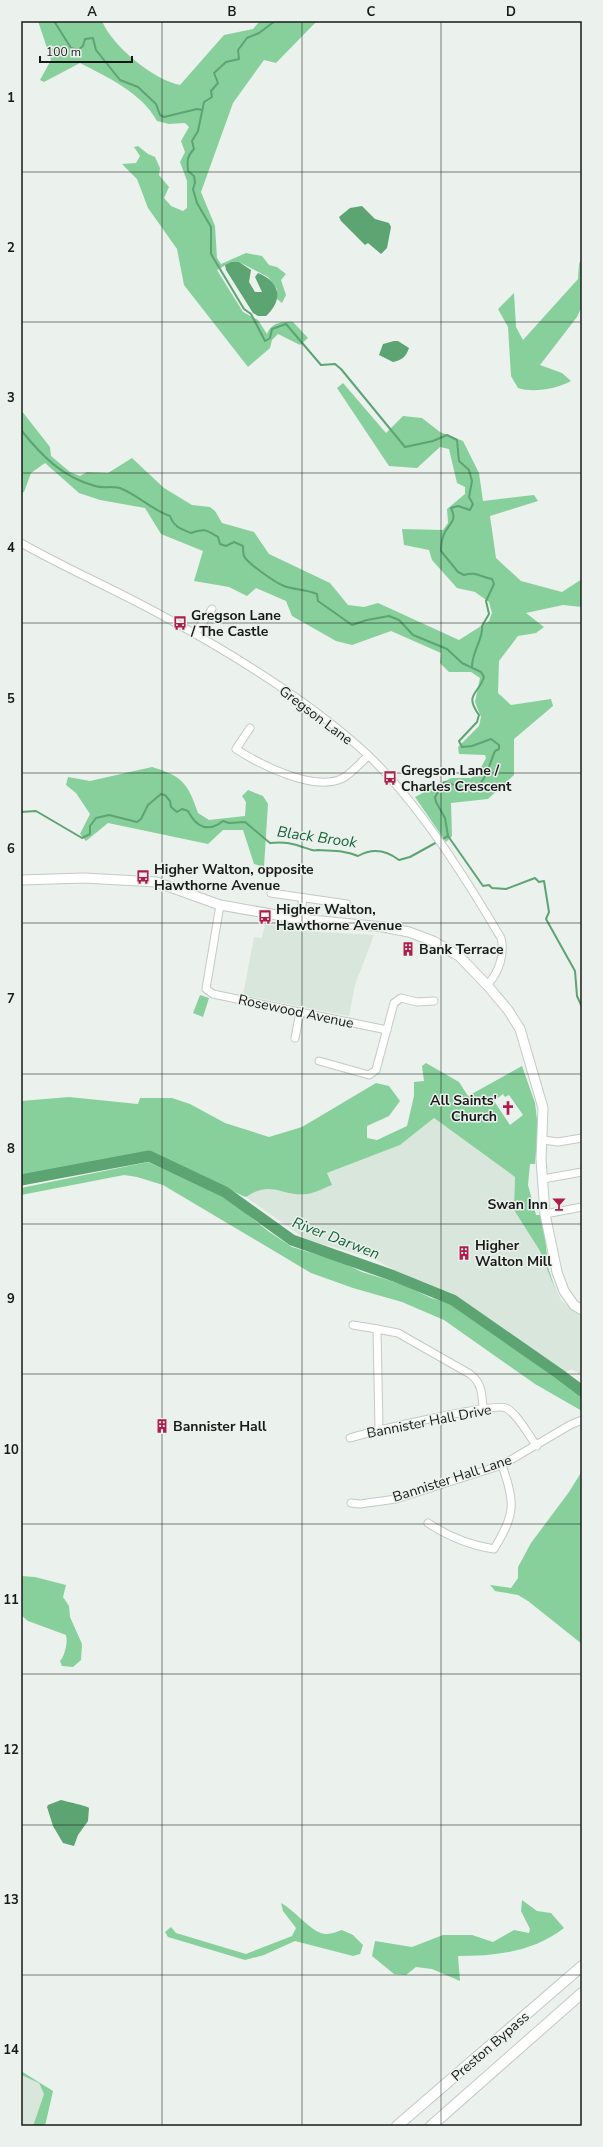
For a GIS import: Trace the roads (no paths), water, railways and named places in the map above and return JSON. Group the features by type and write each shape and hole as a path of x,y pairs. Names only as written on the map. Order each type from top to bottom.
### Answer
{"highway":[{"name":"Preston Bypass","path":"397,2126 582,1966"},
{"name":"Preston Bypass","path":"431,2126 582,1993"}],"main road":[{"path":"21,880 84,878 156,882 220,905 300,919 384,927 434,941 459,956 487,985 508,1010 520,1029 543,1108 543,1140 541,1159 544,1214 561,1284 574,1305 582,1310"}],"street":[{"name":"Gregson Lane","path":"21,543 195,634 327,720 368,756 428,827 501,938 503,948 499,965 487,985"},
{"path":"195,634 212,609"},
{"path":"250,728 236,749 258,763 286,774 331,782 343,778 368,756"},
{"path":"271,893 347,904"},
{"path":"300,919 303,898"},
{"name":"Rosewood Avenue","path":"220,905 206,989 213,994 388,1030"},
{"path":"319,1061 369,1075 373,1074 376,1070 388,1030 394,1003 398,999 402,998 417,1002 434,1001"},
{"path":"295,1038 300,1012"},
{"path":"543,1140 558,1142 582,1138"},
{"path":"543,1179 582,1172"},
{"path":"544,1214 582,1207"},
{"path":"353,1325 398,1333 470,1374 477,1379 481,1388 483,1408"},
{"path":"377,1329 379,1429"},
{"name":"Bannister Hall Drive","path":"350,1438 379,1429 483,1408 505,1407 514,1414 537,1446"},
{"name":"Bannister Hall Lane","path":"351,1503 360,1504 396,1499 502,1465 537,1446 570,1425 582,1420"},
{"path":"428,1523 447,1536 467,1544 494,1549 511,1514 512,1495 502,1465"}],"waterway":[{"path":"54,21 71,48 78,50 83,46 85,39 93,38 96,50 120,80 138,87 156,104 160,115 164,117 197,109 202,110"},
{"path":"275,21 259,33 247,38 238,50 239,59 226,62 214,73 218,83 211,91 212,97 204,102 198,131 192,141 194,149 188,159 188,171 194,176 195,183 193,189 197,203 211,227 211,254 244,309 251,314 265,341 270,338 272,329 286,324 321,365 335,364 341,369 405,447 433,441 447,435 457,440 459,461 469,470 472,481 469,497 473,504 470,510 458,506 451,508 453,518 443,536 441,551 458,572 464,575 475,574 492,579 494,584 486,601 489,614 482,626 481,635 472,666"},
{"path":"21,430 45,457 72,477 98,487 115,487 122,489 170,516 176,525 184,530 191,533 205,530 218,537 220,544 226,546 234,542 243,546 244,556 246,559 262,572 284,586 317,594 318,601 352,625 367,620 389,616 399,620 413,635 447,649 462,663 481,672 484,677 472,698 479,715 477,722 459,741 462,747 472,746 491,739 499,745 499,749 495,751 484,779 480,784 468,788 444,782 435,797 436,802 445,818 448,836 483,886 489,885 492,888 506,889 535,878 539,882 544,881 549,912 546,919 575,971 577,996 582,1007"},
{"name":"Black Brook","path":"21,812 36,811 82,838 90,834 90,826 96,818 109,815 137,822 141,819 148,805 161,794 165,795 170,801 171,807 177,812 182,809 188,811 191,817 203,826 212,827 223,821 229,823 245,822 270,843 287,843 313,850 343,852 358,856 363,853 379,851 389,854 399,860 410,857 448,836"},
{"name":"River Darwen","path":"21,1180 149,1156 225,1192 292,1240 394,1276 453,1300 582,1391"}],"place":[{"name":"Gregson Lane / The Castle","path":"180,623"},
{"name":"Gregson Lane / Charles Crescent","path":"390,778"},
{"name":"Higher Walton, opposite Hawthorne Avenue","path":"143,877"},
{"name":"Higher Walton, Hawthorne Avenue","path":"265,917"},
{"name":"Bank Terrace","path":"408,949"},
{"name":"All Saints' Church","path":"508,1108"},
{"name":"Swan Inn","path":"559,1204"},
{"name":"Higher Walton Mill","path":"464,1253"},
{"name":"Bannister Hall","path":"162,1426"}]}
